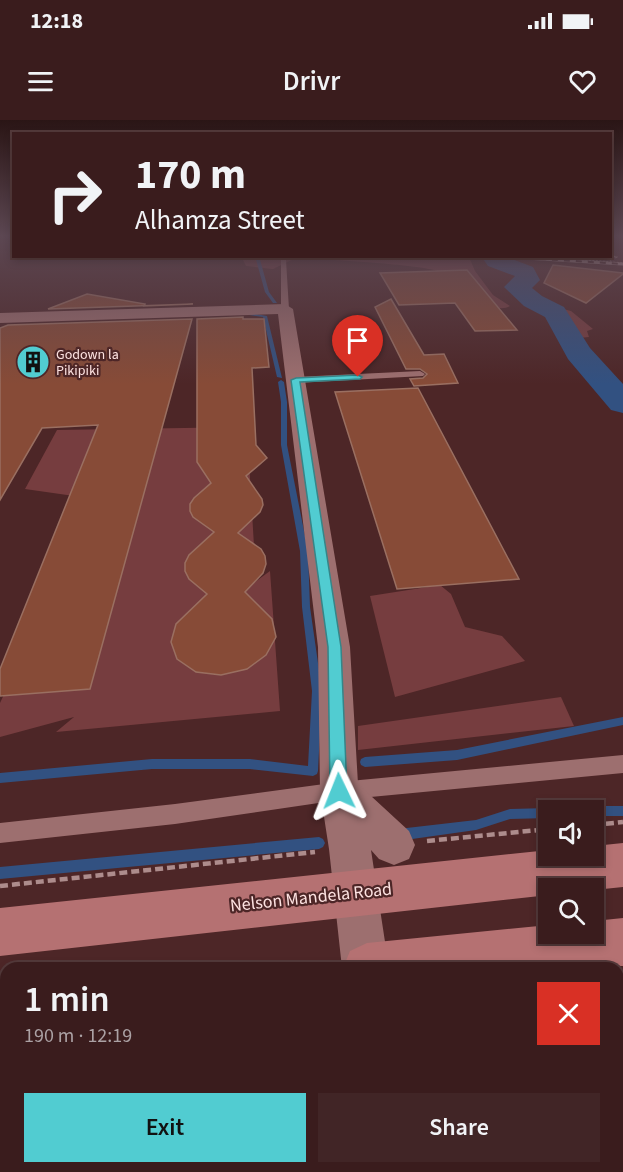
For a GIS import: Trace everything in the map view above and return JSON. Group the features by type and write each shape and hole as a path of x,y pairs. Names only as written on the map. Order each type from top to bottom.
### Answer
{"main road":[{"name":"Nelson Mandela Road","path":"0,932 353,870 623,865"},
{"path":"425,962 623,942"}],"street":[{"path":"0,318 285,309 334,647 339,791 353,870 365,962"},
{"path":"339,791 394,844"}],"lane":[{"path":"284,286 285,309"},
{"path":"296,380 420,374"},
{"path":"0,833 175,814 339,791 623,765"}],"path":[{"path":"604,824 623,822"},
{"path":"394,844 538,830"},
{"path":"0,886 353,870"}],"shaded area":[{"path":"463,286 486,286 493,295 510,306 494,307 477,298"},
{"path":"559,308 571,311 593,329 587,331 589,337 579,338"},
{"path":"247,427 256,580 216,611 270,571 280,711 56,732 74,717 0,737 0,703 95,499 25,489 57,430"},
{"path":"440,585 451,594 465,627 502,636 525,661 395,697 370,596"},
{"path":"561,697 574,726 358,750 358,726"}],"building":[{"path":"388,286 480,286 517,330 475,331 455,303 399,305"},
{"path":"550,286 608,286 586,303"},
{"path":"87,294 145,304 144,306 48,309"},
{"path":"391,299 424,355 444,354 458,383 414,386 410,379 423,378 427,374 420,369 406,369 375,307"},
{"path":"243,317 243,319 264,319 269,367 252,368 256,445 267,458 246,476 262,499 263,505 260,512 238,533 261,549 265,556 266,564 263,573 245,592 272,619 276,637 266,655 247,669 221,675 196,672 177,659 171,642 176,624 207,594 189,579 185,571 185,563 189,555 214,532 193,517 190,511 190,504 194,498 211,483 197,462 197,319"},
{"path":"192,319 90,689 0,696 0,669 98,425 42,428 0,500 0,328 8,325"},
{"path":"418,388 519,579 397,589 335,392"}],"waterway":[{"path":"265,286 275,302"},
{"path":"518,286 533,301 555,312 578,353 623,403"},
{"path":"245,313 265,316 280,377"},
{"path":"0,778 152,764 250,764 313,771 317,691 306,607 304,551 284,445 284,402 281,382"},
{"path":"365,762 457,755 623,721"},
{"path":"604,811 623,811"},
{"path":"398,835 476,825 510,814 538,813"},
{"path":"0,873 319,843"}],"place":[{"name":"Godown la Pikipiki","path":"33,362"}],"route":[{"path":"339,791 334,647 296,380 358,377"}]}
